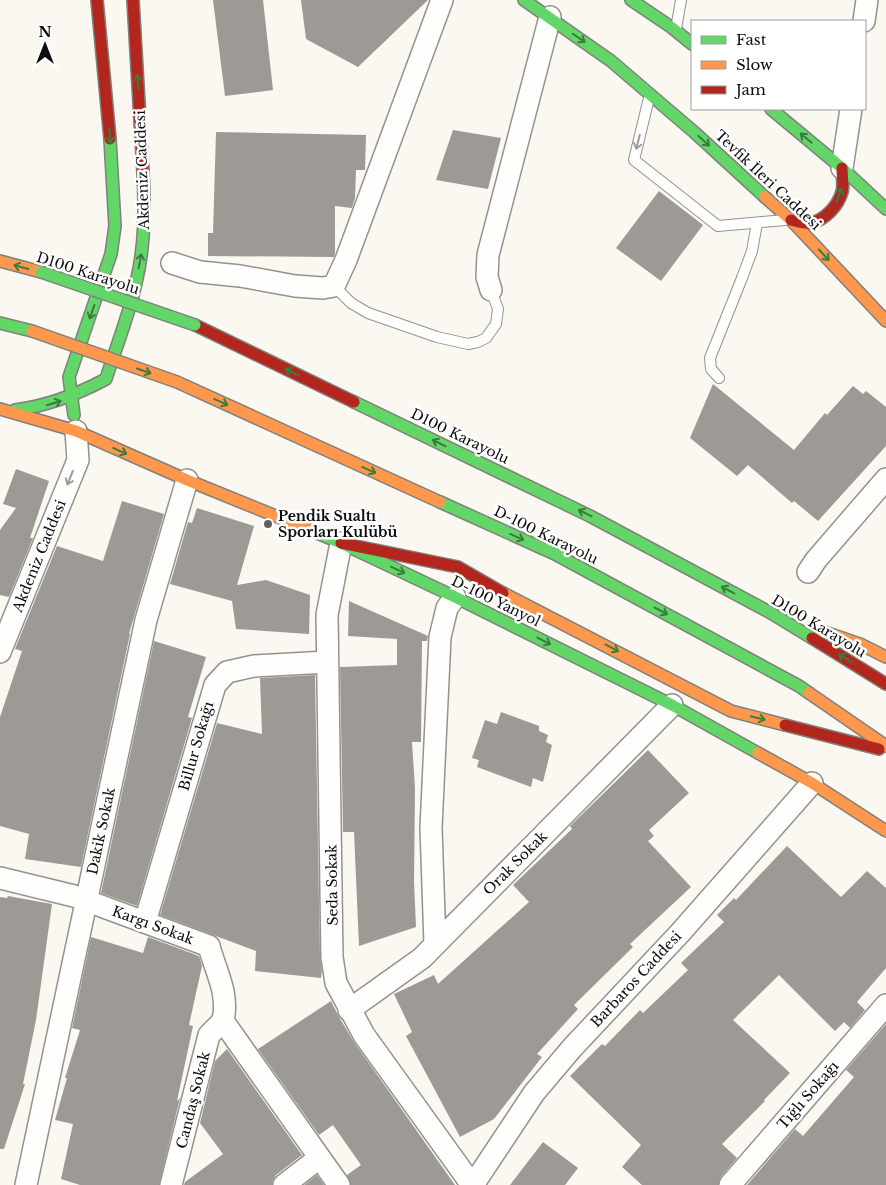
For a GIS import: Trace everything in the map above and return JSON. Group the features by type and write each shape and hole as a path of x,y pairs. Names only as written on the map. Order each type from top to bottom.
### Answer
{"main road":[{"path":"76,431 69,377 111,254 115,226 113,169 97,0"},
{"name":"Akdeniz Caddesi","path":"3,410 39,407 72,397 106,378 136,284 142,250 145,207 133,0"},
{"name":"Tevfik İleri Caddesi","path":"524,0 611,61 791,220 886,321"},
{"path":"631,0 673,28 691,43"},
{"path":"652,0 673,28"},
{"path":"772,110 842,168 886,209"},
{"path":"791,220 807,223 818,220 833,208 841,195 842,168"},
{"name":"D100 Karayolu","path":"0,261 41,272 195,325 590,516 771,613 886,684"},
{"name":"D-100 Karayolu","path":"0,323 32,331 177,382 555,554 799,686 886,746"},
{"name":"D-100 Yanyol","path":"3,410 76,431 187,480 341,543 455,597 672,705 812,783 886,830"},
{"path":"341,543 458,567 509,596 731,711 886,751"},
{"path":"771,613 860,644 886,657"}],"street":[{"path":"172,263 200,272 240,276 295,286 323,288 334,286 346,260 442,0"},
{"path":"864,20 867,0"},
{"path":"491,290 487,277 488,255 550,18"},
{"path":"842,168 851,110"},
{"name":"Akdeniz Caddesi","path":"0,652 7,614 78,460 76,431"},
{"path":"808,572 816,560 886,479"},
{"name":"Dakik Sokak","path":"26,1185 146,620 187,480"},
{"name":"Seda Sokak","path":"341,543 327,614 332,957 336,983 364,1035 473,1185"},
{"path":"435,944 431,828 440,637 447,608 455,597"},
{"name":"Billur Sokağı","path":"145,922 215,685 227,672 254,666 327,662"},
{"name":"Orak Sokak","path":"350,1010 422,958 672,705"},
{"name":"Barbaros Caddesi","path":"473,1185 534,1093 566,1055 680,933 812,783"},
{"name":"Kargı Sokak","path":"0,878 86,900 209,946 214,966 222,983 226,1006 223,1021"},
{"name":"Tığlı Sokağı","path":"730,1185 886,1005"},
{"path":"223,1021 339,1185"},
{"name":"Candaş Sokak","path":"171,1185 209,1035 223,1021"},
{"path":"284,1185 319,1158"}],"lane":[{"path":"673,28 681,0"},
{"path":"650,95 634,160 718,226 791,220"},
{"path":"720,378 711,369 710,358 752,251 757,223"},
{"path":"334,286 351,303 368,313 436,337 468,344 486,338 496,324 498,309 491,290"}],"building":[{"path":"213,0 263,0 273,90 225,96"},
{"path":"301,0 428,0 358,67 306,39"},
{"path":"453,130 501,138 488,189 436,180"},
{"path":"216,132 366,135 365,170 356,170 355,198 352,208 335,206 334,257 208,256 208,233 213,233"},
{"path":"659,191 703,225 661,281 616,248"},
{"path":"713,384 794,450 825,413 827,415 853,386 863,394 866,391 886,407 886,446 818,521 794,501 792,503 748,465 737,476 690,438"},
{"path":"16,469 49,481 30,538 33,538 9,597 0,595 0,530 16,508 3,504"},
{"path":"122,501 164,514 129,634 81,867 25,859 29,834 0,826 0,717 22,651 15,649 57,546 103,561"},
{"path":"197,508 254,526 237,585 266,580 310,595 309,634 236,629 232,601 170,584 188,522 192,523"},
{"path":"349,601 428,636 427,641 422,641 421,742 412,742 415,788 414,882 416,927 359,946 354,832 343,832 340,667 397,665 397,639 348,636"},
{"path":"154,641 206,657 188,717 192,718 137,906 101,893"},
{"path":"315,675 321,978 255,971 256,951 160,915 217,723 262,734 260,678"},
{"path":"501,712 539,726 539,731 548,735 546,742 552,745 543,782 533,778 531,787 477,767 479,760 472,758 485,720 497,724"},
{"path":"648,750 689,793 649,830 654,836 648,841 691,887 630,944 633,947 574,1005 578,1009 537,1054 542,1057 494,1119 460,1137 406,1036 412,1032 394,994 434,975 438,984 529,902 513,885 572,829 570,826"},
{"path":"787,846 841,897 867,871 886,888 886,968 857,1002 865,1010 850,1028 844,1022 835,1031 779,975 733,1020 790,1073 722,1144 737,1158 721,1177 718,1185 642,1185 622,1167 641,1145 570,1076 602,1044 605,1046 640,1010 643,1013 688,970 681,963 724,922 717,915 734,898 736,900"},
{"path":"8,896 52,904 36,1020 23,1084 25,1084 4,1149 0,1149 0,897 7,898"},
{"path":"91,937 143,953 148,937 199,956 202,966 189,1025 193,1026 177,1101 180,1098 159,1185 80,1185 61,1179 73,1124 55,1120 67,1078 65,1078 80,1030 72,1028"},
{"path":"331,1001 354,1042 455,1185 351,1185 347,1175 361,1165 333,1125 319,1135 258,1049"},
{"path":"886,1024 886,1185 747,1185 795,1129 803,1136 854,1077 846,1070"},
{"path":"227,1049 302,1155 276,1175 272,1185 184,1185 185,1182 223,1154 200,1123 215,1061"},
{"path":"543,1142 578,1168 565,1185 510,1185"},
{"path":"317,1175 324,1185 304,1185"}],"traffic: fast":[{"path":"524,0 611,61 694,132 765,197"},
{"path":"631,0 691,43"},
{"path":"772,110 842,168 886,209"},
{"path":"74,415 69,377 111,254 115,226 110,139"},
{"path":"15,410 39,406 62,399 106,379 130,307 139,269 144,228 143,172"},
{"path":"41,272 195,325"},
{"path":"0,323 32,331"},
{"path":"354,402 590,516 771,613 812,638"},
{"path":"440,502 555,554 809,693"},
{"path":"310,530 455,597 672,705 758,753"}],"traffic: slow":[{"path":"765,197 791,220 886,321"},
{"path":"0,261 41,272"},
{"path":"32,331 177,382"},
{"path":"177,382 440,502"},
{"path":"0,409 76,431 187,480 310,530"},
{"path":"503,593 731,711 785,725"},
{"path":"822,631 860,644 886,657"},
{"path":"809,693 886,746"},
{"path":"758,753 812,783 886,831"}],"traffic: jam":[{"path":"97,0 110,139"},
{"path":"133,0 143,172"},
{"path":"791,220 811,223 821,219 830,212 842,192 842,168"},
{"path":"195,325 354,402"},
{"path":"341,543 458,567 503,593"},
{"path":"812,638 886,684"},
{"path":"785,725 879,749"}],"place":[{"name":"Pendik Sualtı Sporları Kulübü","path":"268,524"}]}
